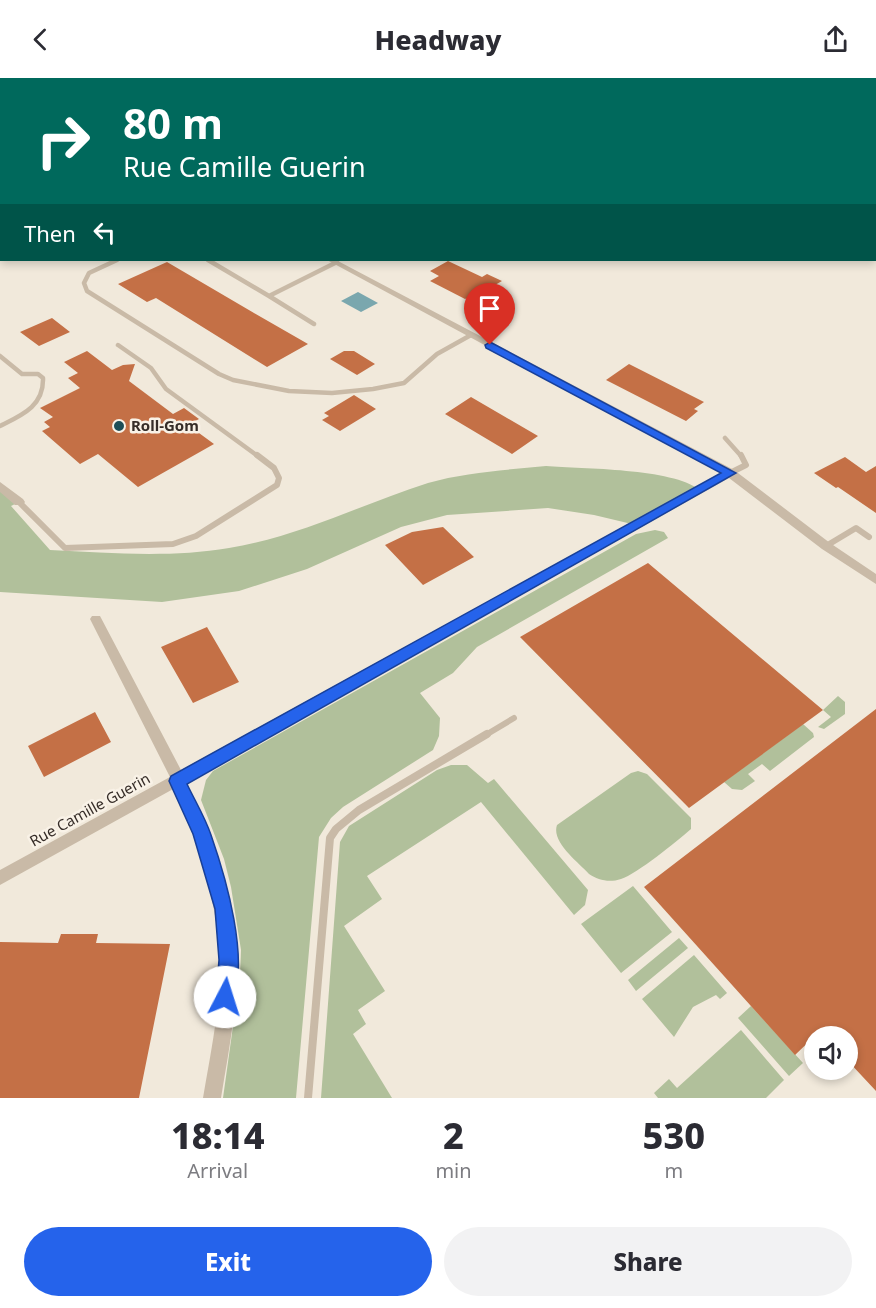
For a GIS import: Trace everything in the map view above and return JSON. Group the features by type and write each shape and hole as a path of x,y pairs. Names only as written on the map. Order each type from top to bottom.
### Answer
{"street":[{"path":"334,261 730,473 826,546 876,580"},
{"name":"Rue Camille Guerin","path":"0,878 730,473"},
{"path":"0,486 19,502"},
{"path":"96,619 202,833 224,909 229,960 222,1034 212,1098"}],"lane":[{"path":"115,261 89,273 84,284 87,291 219,375 233,380 289,391 333,393 373,389 404,383 437,354 471,335"},
{"path":"210,261 314,324"},
{"path":"269,296 334,261"},
{"path":"19,502 65,548 173,544 196,536 277,485 279,478 274,468 166,388 151,368 118,345"},
{"path":"0,356 22,374 38,374 43,378 44,385 42,397 32,410 0,426"},
{"path":"725,438 739,452 746,465 730,473"},
{"path":"826,546 856,528 869,537"},
{"path":"308,1098 330,838 336,829 359,810 514,718"}],"green space":[{"path":"546,466 604,469 669,477 700,490 636,525 594,515 548,508 447,515 401,527 307,569 239,591 162,602 0,592 0,486 19,502 11,506 50,550 162,554 207,551 255,543 305,528 403,491 442,479"},
{"path":"655,530 664,532 668,538 477,647 453,673 420,693 440,718 439,736 433,750 343,807 331,818 319,837 296,1098 223,1098 240,976 241,950 224,859 201,800 206,780 213,771 636,534"},
{"path":"838,696 845,702 845,714 824,729 818,727 831,717 823,710"},
{"path":"803,724 813,733 814,737 770,771 762,764 748,774 755,781 742,790 732,789 724,782"},
{"path":"451,765 467,765 488,783 494,779 588,890 585,905 574,915 481,802 367,876 382,899 344,926 385,991 358,1010 366,1024 353,1034 392,1098 321,1098 340,842 349,826 437,770"},
{"path":"638,771 647,774 691,818 691,829 657,857 628,876 612,881 596,878 572,858 562,845 556,831 557,825 631,773"},
{"path":"633,886 672,932 621,973 581,924"},
{"path":"679,938 688,948 636,991 628,980"},
{"path":"694,955 727,993 720,999 716,995 693,1007 674,1037 642,999"},
{"path":"751,1006 803,1063 789,1076 738,1018"},
{"path":"741,1030 784,1080 766,1098 658,1098 654,1093 669,1079 677,1088"}],"water":[{"path":"358,292 378,303 361,312 341,301"}],"building":[{"path":"448,261 482,277 487,274 502,281 495,285 499,287 476,300 470,297 465,299 430,281 439,276 430,271"},
{"path":"167,262 308,344 267,367 156,298 147,302 118,284"},
{"path":"52,318 70,332 39,346 20,332"},
{"name":"Roll-Gom","path":"87,351 112,370 123,365 135,364 129,381 173,414 184,408 199,419 188,425 214,444 138,487 98,454 80,464 42,431 50,427 44,422 53,417 40,408 80,388 68,378 78,373 64,362"},
{"path":"344,351 354,351 375,364 357,375 330,359"},
{"path":"629,364 704,402 694,409 698,411 686,421 606,380"},
{"path":"354,395 376,409 340,431 322,420 329,416 324,413"},
{"path":"471,397 538,436 512,454 445,414"},
{"path":"845,457 866,472 876,466 876,513 814,473"},
{"path":"443,527 474,557 423,585 385,545 412,532"},
{"path":"648,563 823,710 689,808 520,637"},
{"path":"207,627 239,682 193,703 161,647"},
{"path":"876,709 876,1091 858,1072 858,1026 804,1026 804,1046 795,1055 644,887"},
{"path":"95,712 111,742 44,777 28,746"},
{"path":"61,934 98,934 96,943 170,944 139,1098 0,1098 0,942 58,943"}],"place":[{"name":"Roll-Gom","path":"119,426"}],"route":[{"path":"225,997 229,960 224,909 202,833 177,781 730,473 490,345"}]}
